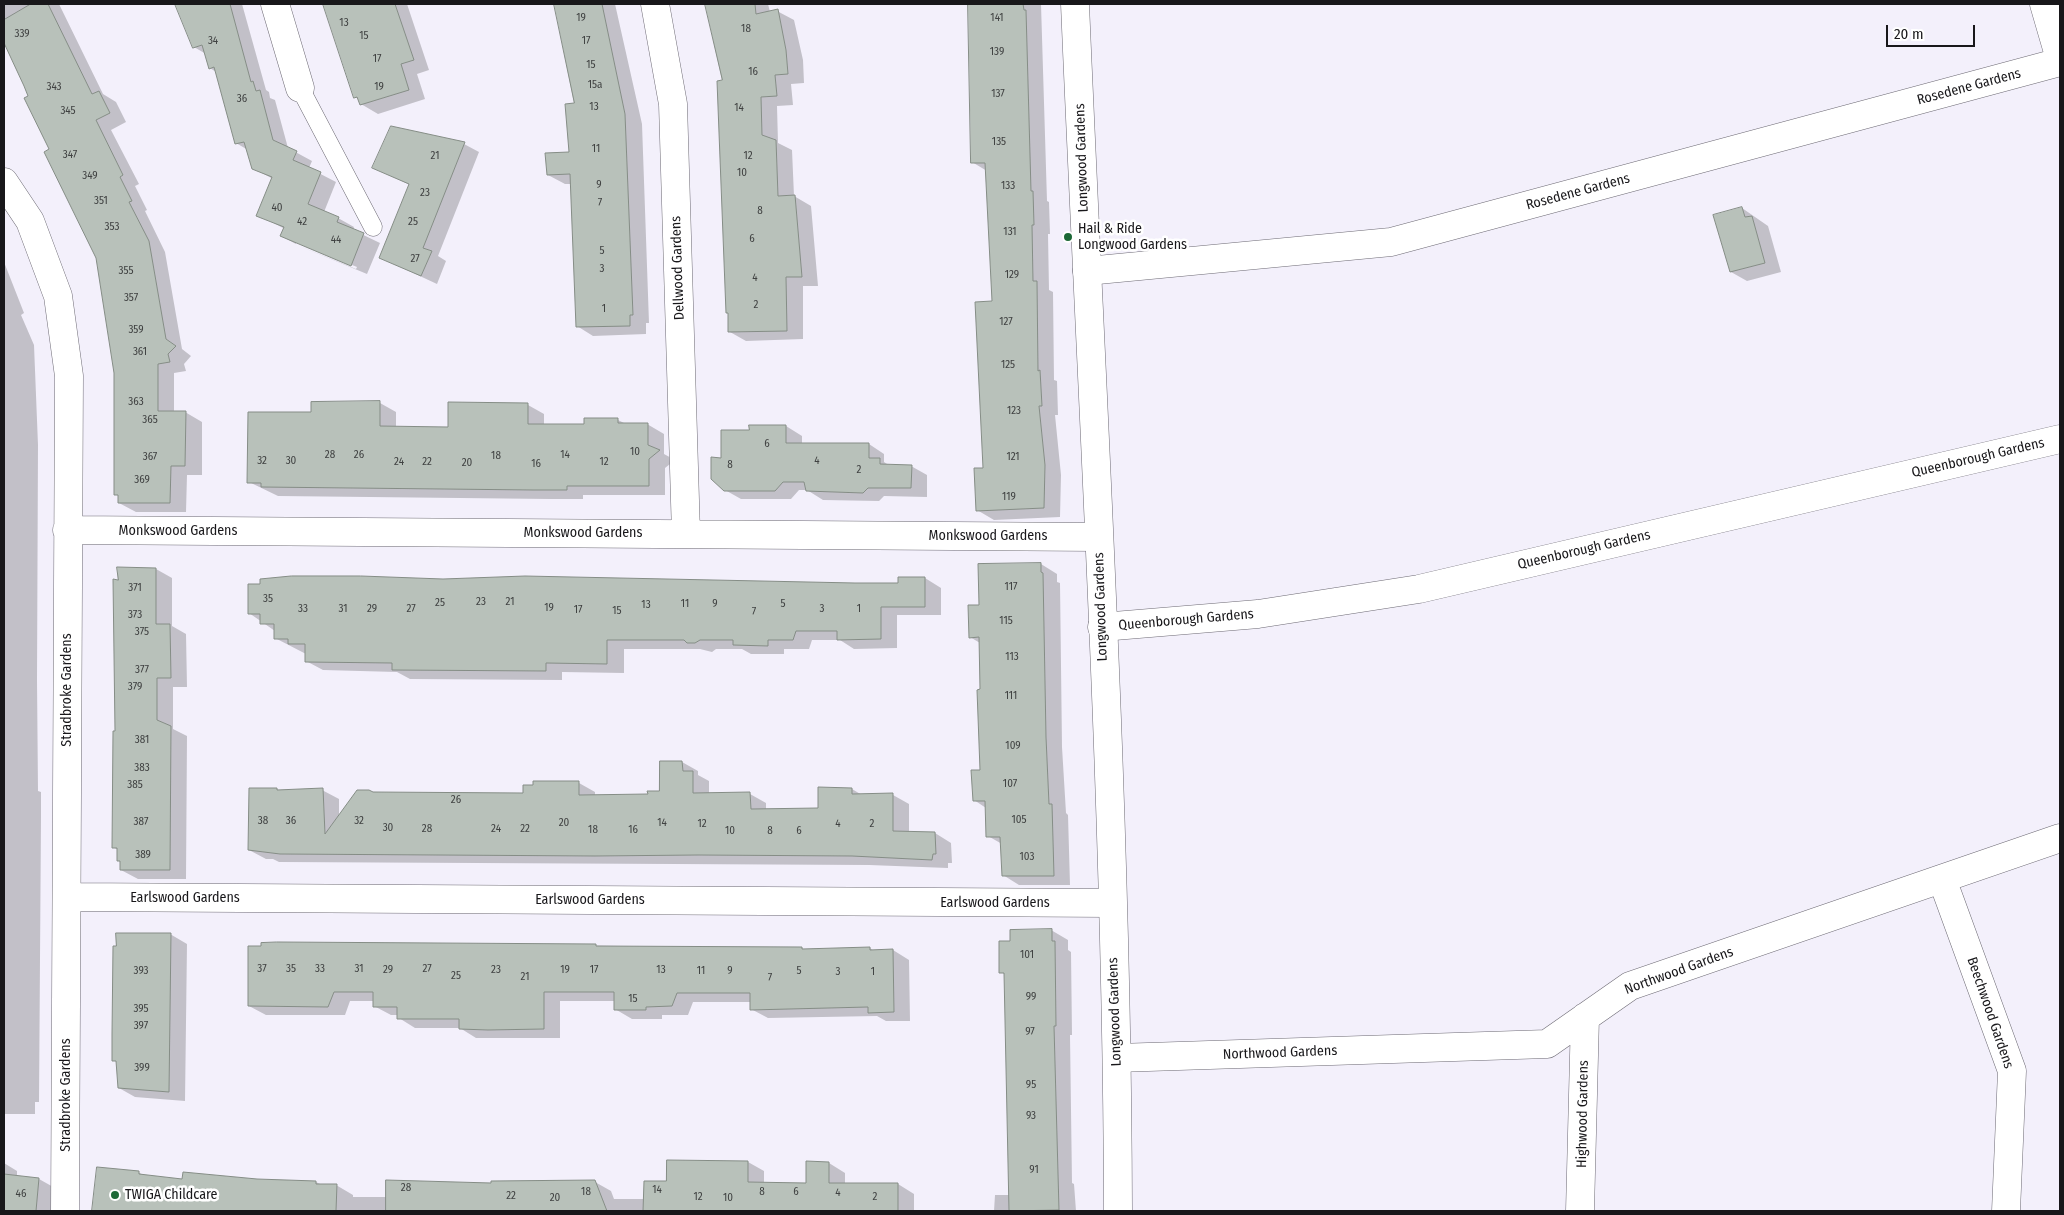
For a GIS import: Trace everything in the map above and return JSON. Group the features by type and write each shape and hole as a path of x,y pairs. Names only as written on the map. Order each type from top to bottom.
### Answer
{"street":[{"path":"275,4 300,88"},
{"name":"Dellwood Gardens","path":"655,4 673,104 686,534"},
{"name":"Longwood Gardens","path":"1075,4 1112,903 1117,1058 1118,1211"},
{"path":"2044,4 2060,60"},
{"name":"Rosedene Gardens","path":"1087,271 1391,242 2060,60"},
{"name":"Stradbroke Gardens","path":"4,182 30,220 58,296 69,376 65,1211"},
{"name":"Queenborough Gardens","path":"1102,627 1258,614 1419,588 2060,439"},
{"name":"Monkswood Gardens","path":"67,530 1098,537"},
{"name":"Northwood Gardens","path":"1117,1058 1547,1044 1630,986 2060,838"},
{"name":"Beechwood Gardens","path":"1942,879 2012,1071 2006,1211"},
{"name":"Earlswood Gardens","path":"67,897 1112,903"},
{"name":"Highwood Gardens","path":"1580,1211 1585,1017"},
{"path":"1104,1211 1104,1174 1117,1099"},
{"path":"1117,1099 1132,1173 1132,1211"}],"lane":[{"path":"300,88 373,227"}],"building":[{"path":"31,4 48,4 92,94 99,91 110,113 96,120 123,175 120,177 132,201 129,202 149,241 166,339 176,346 168,354 170,362 158,364 158,411 186,411 185,466 171,466 170,503 118,503 118,495 114,495 114,373 96,258 44,152 49,149 24,98 28,96 4,43 4,20"},
{"path":"175,4 230,4 251,82 253,81 256,91 260,90 273,140 297,151 293,160 321,172 308,204 339,217 337,222 364,233 351,266 280,236 284,227 256,216 272,177 252,169 244,142 235,144 214,67 209,69 202,45 193,48"},
{"path":"323,4 395,4 414,60 401,64 409,90 360,105 357,97 354,98"},
{"path":"554,4 602,4 625,114 633,315 630,315 630,326 576,327 570,174 547,175 545,153 569,152 565,104 574,103"},
{"path":"705,4 755,4 756,14 778,9 786,50 788,74 775,75 777,96 761,97 762,135 776,140 778,196 795,195 802,277 786,277 787,331 728,332 717,81 722,80"},
{"path":"968,4 1023,4 1024,10 1026,10 1031,191 1033,191 1034,225 1032,225 1033,281 1037,281 1038,371 1040,370 1042,406 1039,406 1045,465 1044,508 976,511 974,468 983,468 975,302 992,301 985,163 971,163"},
{"path":"391,126 465,142 423,248 432,251 421,276 379,258 409,184 372,168"},
{"path":"1742,207 1745,217 1752,216 1765,263 1730,272 1713,215"},
{"path":"380,401 380,426 448,427 448,402 528,403 528,424 584,424 584,418 618,418 618,423 648,423 648,445 660,450 649,459 649,486 567,486 567,490 533,490 261,487 261,483 247,483 248,412 311,412 311,402"},
{"path":"749,425 786,425 786,443 869,443 869,458 880,458 880,464 912,465 911,488 868,488 863,493 806,491 804,482 783,482 775,491 724,491 711,479 711,457 721,458 721,430 749,430"},
{"path":"1041,563 1041,572 1043,573 1046,737 1049,804 1052,804 1054,876 1002,876 1000,837 986,837 985,801 973,801 971,770 980,770 977,690 980,689 979,637 969,638 968,605 979,605 978,564"},
{"path":"117,567 156,568 156,624 170,624 171,678 157,678 157,720 171,726 170,870 120,870 120,861 117,861 117,848 112,848 113,731 115,731 113,579 118,580"},
{"path":"291,576 443,579 525,576 855,583 898,583 898,577 925,577 925,607 881,607 881,639 837,640 837,631 796,631 793,640 768,640 768,646 733,645 733,640 700,640 695,643 687,643 684,640 607,640 607,664 546,663 546,671 392,670 392,663 305,662 305,644 288,644 288,639 274,639 274,624 260,624 260,614 248,614 248,584 260,584 260,579"},
{"path":"660,761 682,761 683,771 693,771 693,793 750,792 751,809 818,808 818,787 852,788 852,794 893,793 893,831 935,832 936,854 933,854 932,860 852,856 280,854 248,850 249,788 277,788 277,790 323,788 325,834 357,790 373,792 523,793 523,785 533,785 533,781 579,781 579,795 648,794 647,791 659,791"},
{"path":"1052,929 1052,941 1055,941 1056,1026 1054,1026 1059,1210 1009,1211 1004,973 999,973 999,941 1010,941 1010,930"},
{"path":"116,933 171,933 169,1092 118,1088 116,1061 112,1061 113,946 116,946"},
{"path":"261,943 596,944 596,946 802,947 802,949 870,947 870,950 893,949 894,1012 868,1013 868,1007 750,1010 750,993 677,993 672,1006 646,1007 646,1010 614,1010 614,992 544,992 544,1029 488,1030 459,1029 459,1019 397,1019 397,1007 373,1007 373,992 334,992 328,1007 248,1006 248,946 261,946"},
{"path":"667,1160 748,1161 748,1182 806,1183 806,1161 829,1162 829,1183 898,1183 898,1211 643,1211 644,1181 666,1181"},
{"path":"97,1167 139,1171 139,1174 182,1179 183,1172 257,1179 316,1181 316,1184 337,1184 336,1211 92,1211"},
{"path":"4,1174 39,1178 36,1211 4,1211"},
{"path":"386,1180 491,1183 491,1181 595,1180 607,1211 386,1211"}],"place":[{"name":"Hail & Ride Longwood Gardens","path":"1068,237"},
{"name":"TWIGA Childcare","path":"115,1195"}]}
